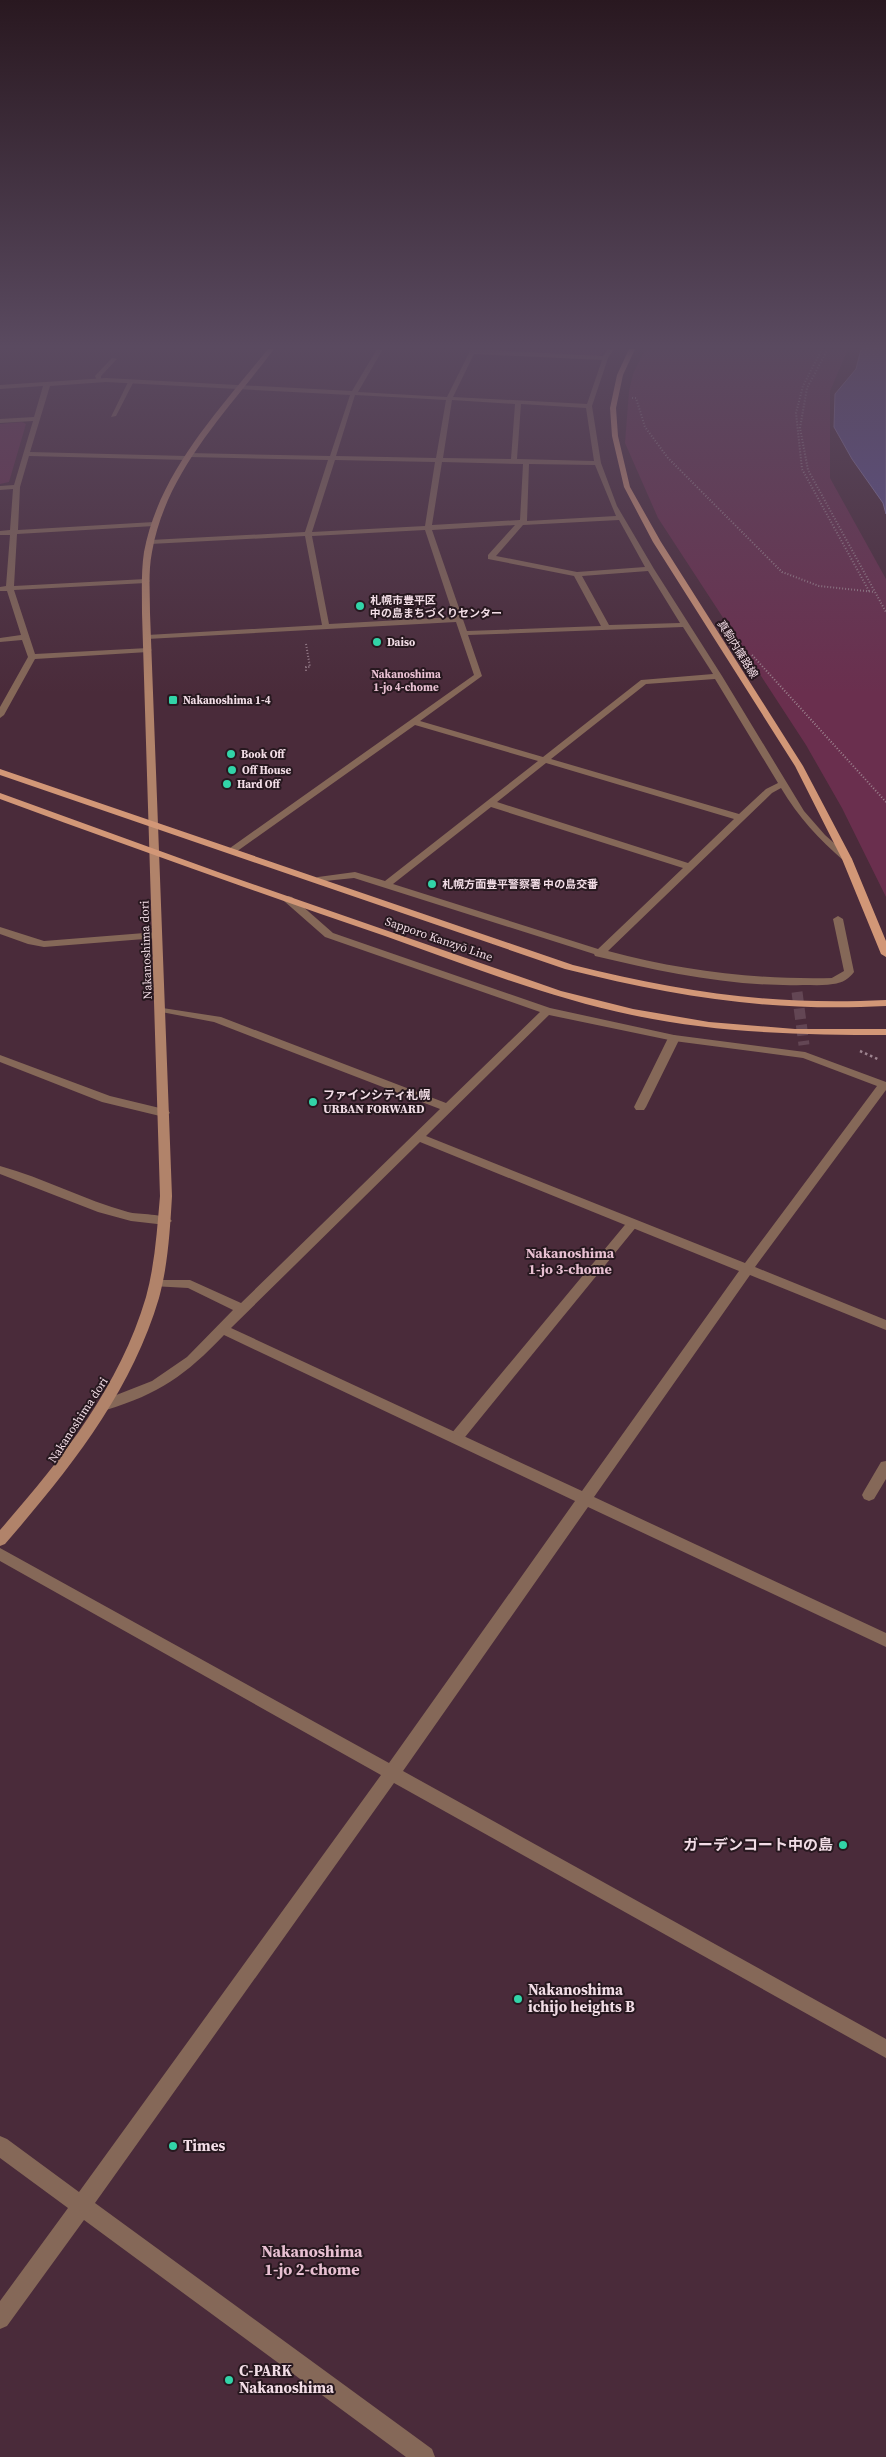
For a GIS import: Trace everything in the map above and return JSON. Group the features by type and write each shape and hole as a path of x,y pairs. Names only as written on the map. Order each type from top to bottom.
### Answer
{"main road":[{"name":"真駒内篠路線","path":"622,464 627,486 657,542 799,766 847,859 886,954"},
{"name":"Sapporo Kanzyō Line","path":"0,772 233,850 569,967 638,985 713,999 794,1005 886,1003"},
{"name":"Sapporo Kanzyō Line","path":"0,796 155,853 557,993 633,1012 709,1025 844,1033 886,1032"}],"street":[{"path":"0,715 32,657 10,589 17,487 23,464"},
{"name":"Nakanoshima dori","path":"0,1540 54,1479 106,1404 133,1350 157,1283 166,1221 146,581 154,524 168,489 183,464"},
{"path":"326,626 308,534 330,464"},
{"path":"233,850 478,676 428,528 438,464"},
{"path":"526,464 522,523 491,557 577,574 650,569"},
{"path":"598,464 620,518 800,812 822,837 847,859"},
{"path":"0,488 17,487"},
{"path":"150,542 620,518"},
{"path":"0,533 154,524"},
{"path":"577,574 606,628"},
{"path":"0,590 146,581"},
{"path":"147,637 459,619"},
{"path":"464,633 685,624"},
{"path":"0,640 25,637"},
{"path":"32,657 148,650"},
{"path":"386,885 542,760 644,682 718,676"},
{"path":"415,722 741,818"},
{"path":"599,954 769,791 783,784"},
{"path":"489,803 688,867"},
{"path":"318,880 355,875 599,954 674,971 797,988 834,981 844,977 849,972 838,919"},
{"path":"0,2319 392,1773 747,1269 885,1087 804,1050 674,1038 547,1011 329,935 288,899"},
{"path":"0,930 32,942 44,944 157,935"},
{"path":"160,1008 217,1019 448,1108"},
{"path":"106,1404 157,1385 192,1360 547,1011"},
{"path":"640,1107 674,1038"},
{"path":"0,1058 106,1099 164,1113"},
{"path":"419,1137 886,1325"},
{"path":"0,1170 102,1209 130,1217 166,1221"},
{"path":"456,1438 632,1223"},
{"path":"157,1283 190,1284 243,1309"},
{"path":"222,1329 886,1640"},
{"path":"869,1495 886,1466"},
{"path":"0,1554 886,2049"},
{"path":"0,2146 424,2457"}],"path":[{"path":"674,464 782,572 819,586 875,592"},
{"path":"801,464 802,469 869,591"},
{"path":"807,464 808,470 886,612"},
{"path":"718,639 757,658 886,802"},
{"path":"305,640 310,667 306,667 306,672"}],"shaded area":[{"path":"0,464 14,464 9,482 0,484"},
{"path":"634,464 830,464 830,478 886,579 886,897 842,808 806,745 658,518"},
{"path":"855,464 886,464 886,514 883,503"}],"tunnel":[{"path":"797,992 804,1045"}],"place":[{"name":"札幌市豊平区 中の島まちづくりセンター","path":"360,606"},
{"name":"Daiso","path":"377,642"},
{"name":"Nakanoshima 1-4","path":"173,700"},
{"name":"Book Off","path":"231,754"},
{"name":"Off House","path":"232,770"},
{"name":"Hard Off","path":"227,784"},
{"name":"札幌方面豊平警察署 中の島交番","path":"432,884"},
{"name":"ファインシティ札幌 URBAN FORWARD","path":"313,1102"},
{"name":"ガーデンコート中の島","path":"843,1845"},
{"name":"Nakanoshima ichijo heights B","path":"518,1999"},
{"name":"Times","path":"173,2146"},
{"name":"C-PARK Nakanoshima","path":"229,2380"}],"district":[{"name":"Nakanoshima 1-jo 4-chome","path":"406,680"},
{"name":"Nakanoshima 1-jo 3-chome","path":"570,1262"},
{"name":"Nakanoshima 1-jo 2-chome","path":"312,2260"}]}
